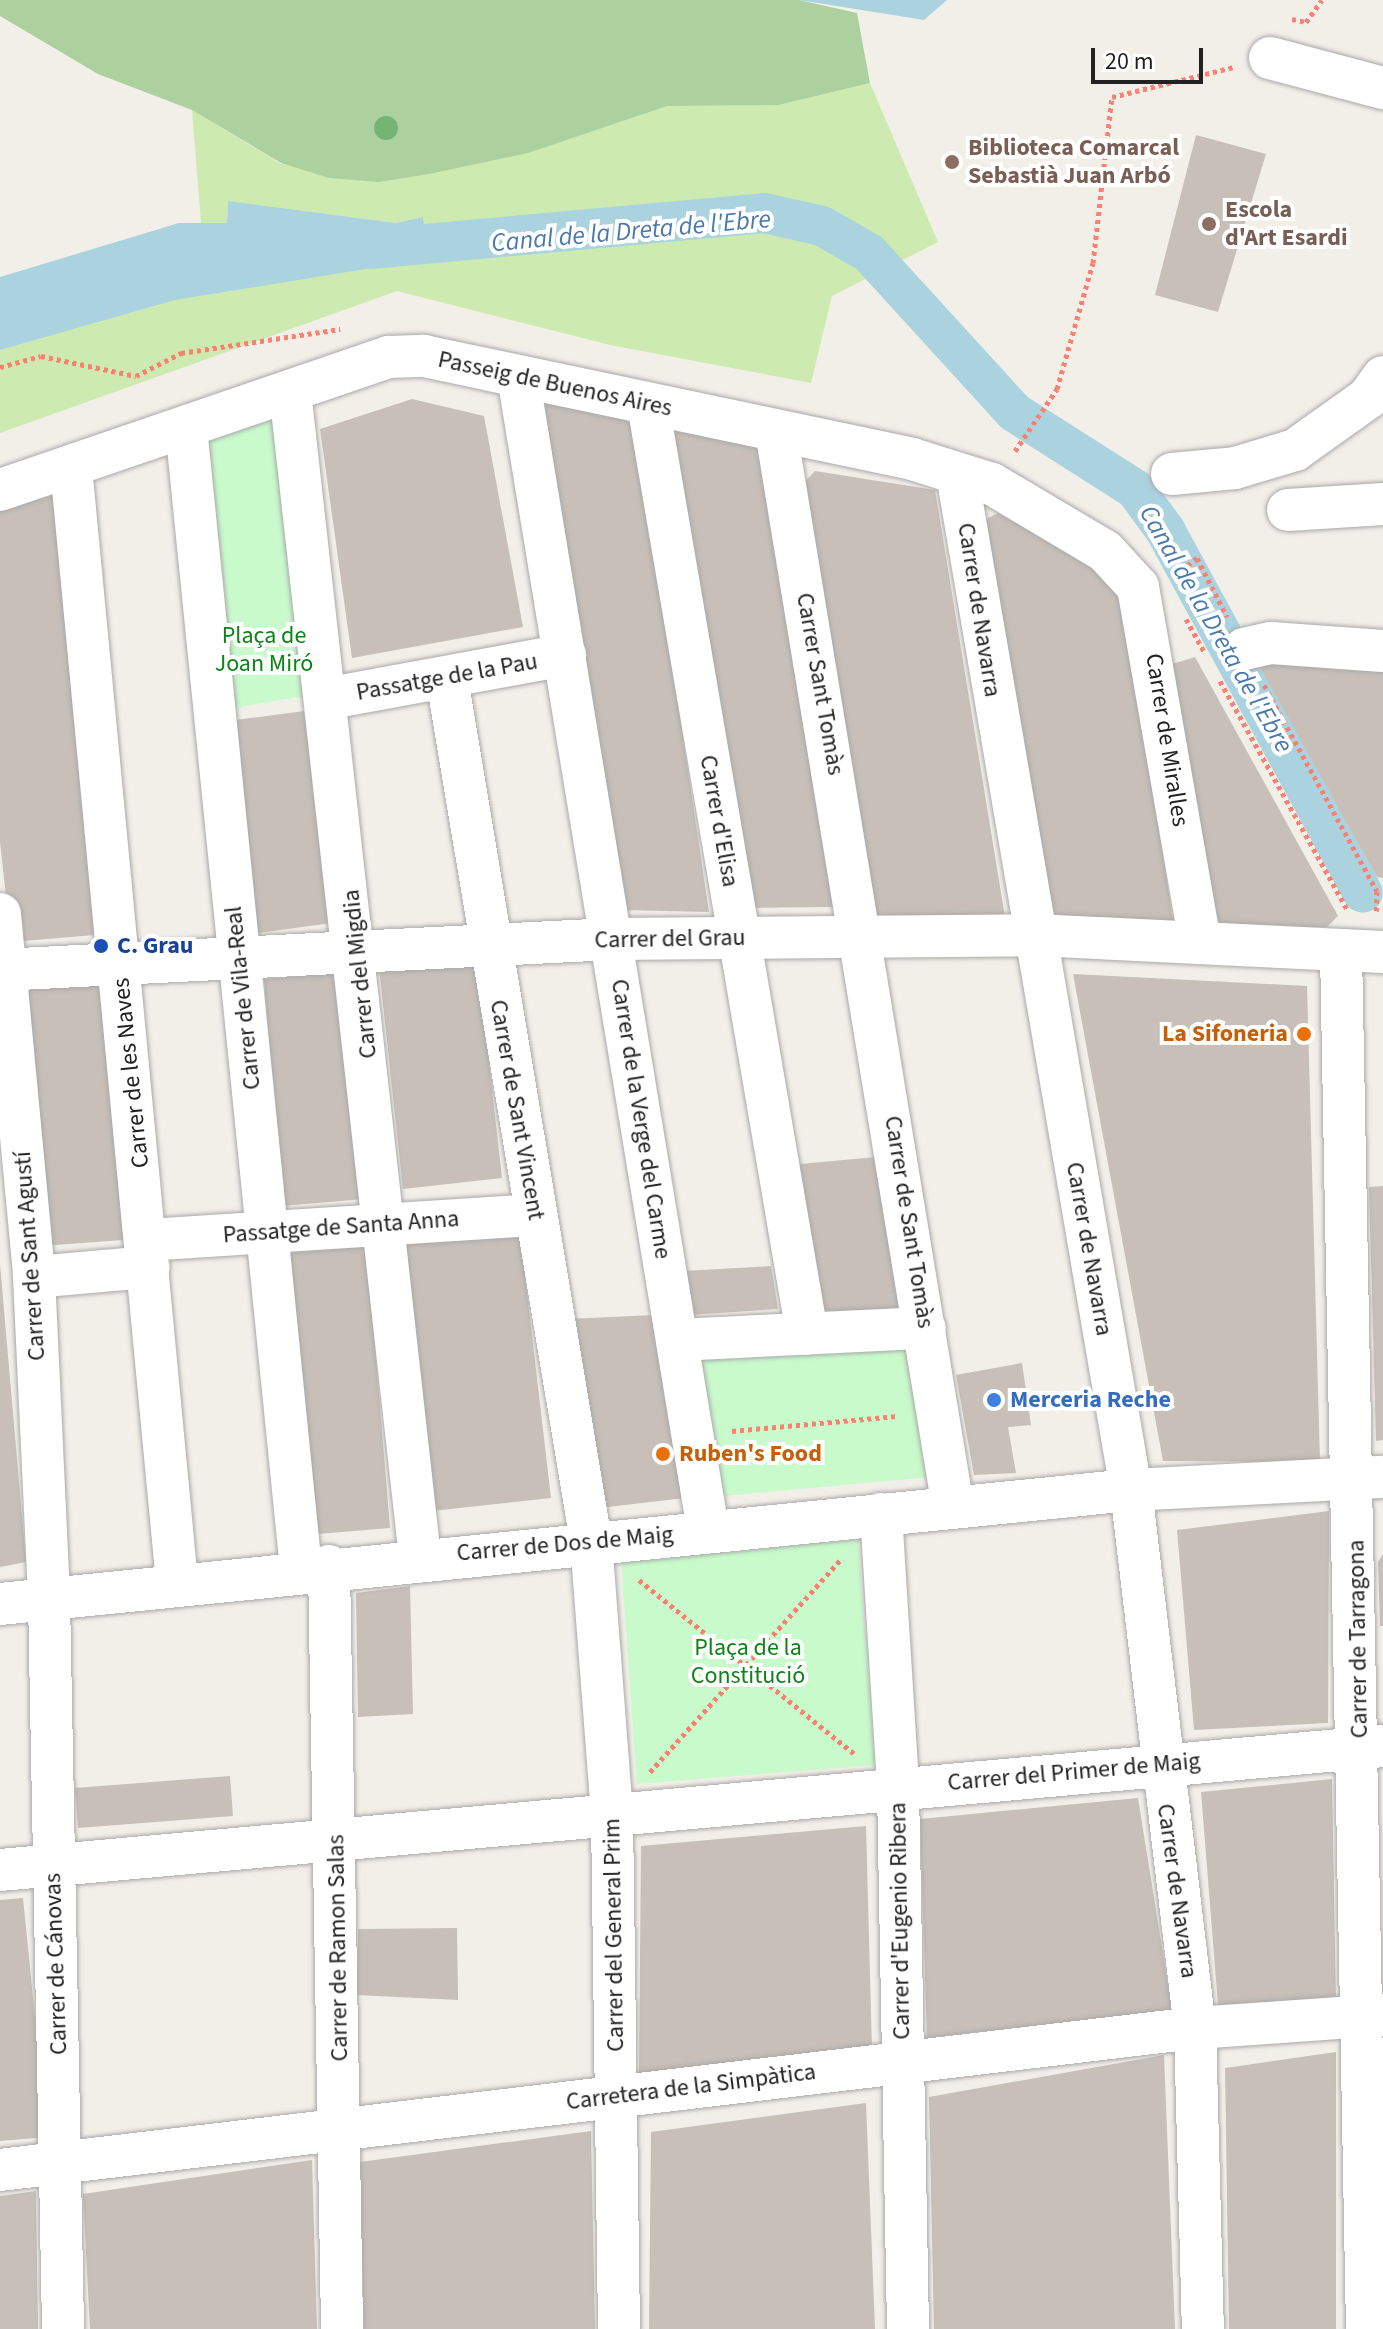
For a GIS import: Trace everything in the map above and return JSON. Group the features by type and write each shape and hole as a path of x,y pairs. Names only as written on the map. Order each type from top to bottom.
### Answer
{"street":[{"path":"1270,58 1383,88"},
{"name":"Passeig de Buenos Aires","path":"0,490 389,357 424,356 776,431 992,484 1105,551"},
{"name":"Carrer de la Verge del Carme","path":"518,376 708,1530"},
{"path":"1172,474 1235,468 1295,450 1368,398 1383,377"},
{"name":"Carrer del Migdia","path":"290,391 330,698 388,1224 420,1558"},
{"name":"Carrer d'Elisa","path":"648,404 807,1333"},
{"name":"Carrer de Vila-Real","path":"186,427 238,958 269,1233 315,1568"},
{"name":"Carrer Sant Tomàs","path":"776,431 864,937"},
{"name":"Carrer de les Naves","path":"71,467 177,1583"},
{"name":"Carrer de Navarra","path":"957,474 1131,1490 1160,1764 1195,2028 1203,2329"},
{"path":"1288,510 1383,504"},
{"name":"Carrer de Miralles","path":"1105,551 1146,608 1200,943"},
{"path":"1244,649 1271,643 1383,651"},
{"name":"Passatge de la Pau","path":"330,698 565,655"},
{"name":"Carrer de Sant Vincent","path":"447,679 489,948 591,1541"},
{"name":"Carrer de Sant Agustí","path":"0,914 34,1277 49,1598"},
{"name":"Carrer del Grau","path":"3,970 120,960 358,955 612,939 1036,935 1367,951"},
{"name":"Carrer de Sant Tomàs","path":"864,937 953,1507"},
{"name":"Carrer de Tarragona","path":"1367,951 1374,2016 1367,2329"},
{"name":"Passatge de Santa Anna","path":"34,1277 269,1233 534,1215"},
{"path":"677,1340 925,1328"},
{"name":"Carrer de Dos de Maig","path":"0,1604 315,1568 1131,1490 1369,1477"},
{"name":"Carrer d'Eugenio Ribera","path":"881,1514 898,1788 908,2329"},
{"name":"Carrer del General Prim","path":"591,1541 612,1815 619,2329"},
{"name":"Carrer de Ramon Salas","path":"315,1568 338,1840 342,2329"},
{"name":"Carrer de Cánovas","path":"49,1598 63,2329"},
{"name":"Carrer del Primer de Maig","path":"0,1870 1160,1764 1372,1748"},
{"name":"Carretera de la Simpàtica","path":"0,2170 340,2125 1195,2028 1374,2016"}],"path":[{"path":"1281,17 1306,22 1322,0"},
{"path":"1007,463 1057,389 1064,367 1093,263 1112,97 1270,58"},
{"path":"0,367 41,356 136,376 181,353 357,326"},
{"path":"1170,579 1197,558 1377,891 1367,951"},
{"path":"1181,610 1367,951"},
{"path":"693,1434 938,1412"},
{"path":"612,1815 881,1514"},
{"path":"591,1541 898,1788"}],"green space":[{"path":"0,0 799,0 857,13 870,83 779,105 667,106 528,153 429,174 379,182 329,178 281,163 192,110 98,74 0,16"},
{"path":"870,83 938,242 832,296 811,383 610,345 397,291 0,433 0,350 423,217 396,223 228,202 227,223 201,223 192,110 281,164 429,174 667,106 779,105"},
{"name":"Plaça de Joan Miró","path":"279,412 312,695 227,709 200,438"},
{"path":"908,1341 931,1477 723,1496 700,1356"},
{"name":"Plaça de la Constitució","path":"858,1540 875,1765 637,1784 621,1559"}],"water":[{"path":"799,0 947,0 924,20"},
{"path":"228,201 396,223 423,217 427,259 175,300 0,350 0,277 179,223 227,223"}],"building":[{"name":"Escola d'Art Esardi","path":"1196,135 1266,154 1218,312 1155,295"},
{"path":"543,396 635,416 709,912 621,910"},
{"path":"412,399 484,416 523,627 352,658 320,429"},
{"path":"667,424 759,441 833,907 746,908"},
{"path":"815,471 935,490 1005,917 873,919 799,488"},
{"path":"57,495 95,935 11,942 0,842 0,507"},
{"path":"998,513 1122,586 1173,921 1047,923 980,522"},
{"path":"1195,657 1338,916 1327,927 1210,929 1169,665"},
{"path":"1256,660 1383,672 1383,878 1377,877"},
{"path":"304,711 332,923 250,934 221,722"},
{"path":"477,956 502,1178 403,1189 379,967"},
{"path":"346,972 364,1199 282,1206 264,979"},
{"path":"1073,974 1307,986 1320,1462 1163,1461"},
{"path":"104,978 123,1240 42,1246 22,985"},
{"path":"876,1157 904,1319 815,1324 789,1165"},
{"path":"1383,1186 1383,1440 1376,1441 1369,1187"},
{"path":"519,1224 551,1498 432,1511 402,1237"},
{"path":"366,1239 390,1528 306,1535 282,1246"},
{"path":"0,1264 26,1562 0,1567"},
{"path":"771,1266 778,1309 690,1315 683,1271"},
{"path":"655,1315 685,1498 599,1508 567,1319"},
{"name":"Merceria Reche","path":"1022,1363 1031,1425 1008,1427 1016,1473 974,1475 956,1375"},
{"path":"1329,1511 1328,1723 1194,1730 1177,1530"},
{"path":"1383,1554 1383,1626 1380,1626 1378,1562"},
{"path":"410,1586 413,1714 358,1717 356,1593"},
{"path":"230,1776 233,1816 78,1828 75,1788"},
{"path":"1332,1779 1336,2001 1218,2005 1201,1792"},
{"path":"1138,1798 1172,2010 927,2038 920,1819"},
{"path":"866,1826 872,2050 639,2073 641,1846"},
{"path":"23,1898 47,2137 0,2141 0,1900"},
{"path":"457,1928 458,2000 357,1995 358,1929"},
{"path":"1336,2052 1336,2329 1229,2329 1225,2068"},
{"path":"1164,2055 1175,2329 934,2329 929,2097"},
{"path":"866,2103 875,2329 649,2329 651,2132"},
{"path":"591,2131 595,2329 364,2329 360,2162"},
{"path":"312,2160 317,2329 90,2329 83,2194"},
{"path":"36,2191 38,2329 0,2329 0,2196"}],"waterway":[{"name":"Canal de la Dreta de l'Ebre","path":"370,249 764,213 822,226 869,253 1014,412 1135,489 1165,530 1363,893"}],"place":[{"name":"Biblioteca Comarcal Sebastià Juan Arbó","path":"952,162"},
{"name":"Escola d'Art Esardi","path":"1209,224"},
{"name":"C. Grau","path":"101,946"},
{"name":"La Sifoneria","path":"1304,1034"},
{"name":"Merceria Reche","path":"994,1400"},
{"name":"Ruben's Food","path":"663,1454"}]}
